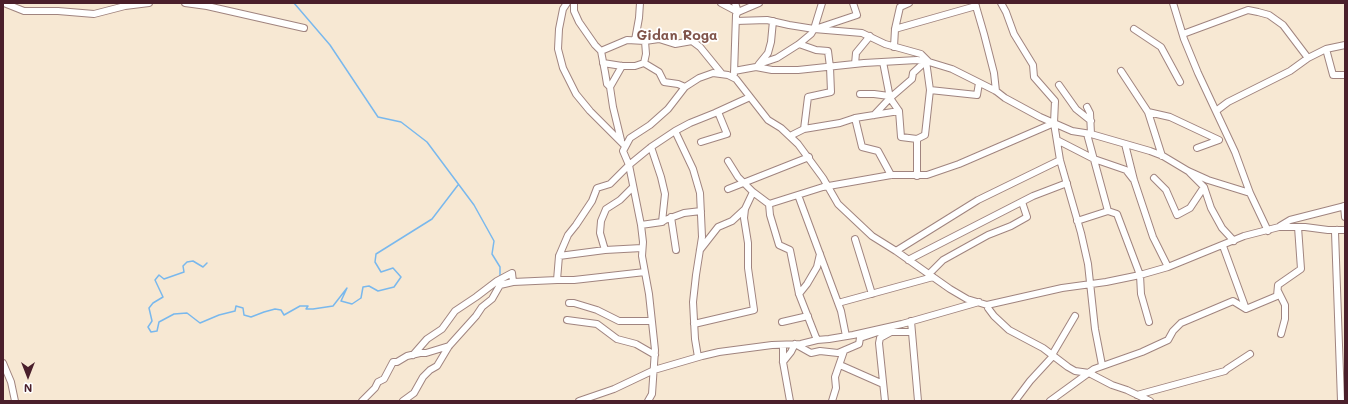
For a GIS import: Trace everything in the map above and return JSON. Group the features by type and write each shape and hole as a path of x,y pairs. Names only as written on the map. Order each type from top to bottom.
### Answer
{"street":[{"path":"4,3 24,11 58,11 94,14 126,6 149,3"},
{"path":"185,3 206,6 304,28"},
{"path":"567,3 563,9 559,29 558,49 563,68 576,94 590,111 623,144"},
{"path":"574,3 574,11 579,22 601,51 608,84 610,87 613,107 623,144 623,152 629,165 632,188 641,225 642,248 649,294 655,355 652,394 648,401"},
{"path":"634,40 639,18 640,3"},
{"path":"721,3 738,12"},
{"path":"735,3 738,12 736,14 734,71 736,79 768,120 790,136 809,157 829,186 838,204 845,212 872,236 896,250 950,289 967,298 984,303 994,316 1009,330 1043,348 1068,367 1075,371 1088,373 1150,401"},
{"path":"738,12 759,3"},
{"path":"756,67 762,63 777,58 799,44 811,34 822,3"},
{"path":"814,29 857,15 853,3"},
{"path":"894,46 895,29 900,7 909,3"},
{"path":"1001,3 1014,34 1033,66 1034,77 1055,101 1054,123 1060,160 1088,264 1095,329 1102,365"},
{"path":"1173,3 1198,73 1235,152 1250,193 1268,231"},
{"path":"895,29 975,5 986,40 994,73 996,91"},
{"path":"1183,34 1248,10 1269,15 1283,25 1308,58"},
{"path":"736,21 773,21 814,29 862,33 894,46 921,54 926,61 930,90 925,135 917,139 901,137 899,111 890,97 883,62"},
{"path":"756,67 768,53 773,21"},
{"path":"1134,29 1160,47 1180,82"},
{"path":"855,64 856,53 870,36"},
{"path":"601,51 625,40 645,41 659,39 674,44 695,42 722,74"},
{"path":"644,63 646,54 645,41"},
{"path":"799,44 816,50 828,51 830,67 831,92 808,97 804,129"},
{"path":"1216,111 1228,102 1290,71 1308,58 1326,49 1345,45"},
{"path":"786,52 806,47"},
{"path":"1326,49 1332,75 1345,75"},
{"path":"734,71 756,67 772,70 798,70 883,62 917,60 926,61 952,69 996,91 1005,98 1072,131 1089,134 1162,156 1188,171 1208,180 1250,193"},
{"path":"874,115 890,97 912,79 914,72 926,61"},
{"path":"603,63 622,66 635,66 644,63"},
{"path":"644,63 658,72 664,82 678,84 685,88"},
{"path":"610,87 622,66"},
{"path":"1121,71 1148,112 1162,156"},
{"path":"623,144 650,125 668,109 685,88 693,81 713,73 728,75 736,79"},
{"path":"930,90 978,94 979,83"},
{"path":"1059,85 1076,109 1091,121"},
{"path":"860,94 874,94 890,97"},
{"path":"557,280 559,256 568,235 592,201 597,188 610,184 629,165 651,147 675,131 750,97"},
{"path":"1088,107 1091,121 1089,134 1094,159 1108,210"},
{"path":"790,136 804,129 840,123 855,118 899,111"},
{"path":"701,142 727,134 718,112"},
{"path":"1148,112 1170,117 1219,140 1197,148"},
{"path":"855,118 862,147 878,151 891,176"},
{"path":"769,204 823,187 891,176 927,175 959,164 1054,123"},
{"path":"675,131 693,169 700,193 702,237 693,302 695,339 698,357"},
{"path":"917,139 917,176"},
{"path":"1057,140 1094,159 1126,170 1134,180"},
{"path":"1125,144 1134,180 1153,237 1168,267"},
{"path":"651,147 665,194 662,222"},
{"path":"728,189 809,157"},
{"path":"896,250 978,200 1060,160"},
{"path":"728,161 738,176 753,192 769,204 770,215 779,245 790,250 800,294 817,340"},
{"path":"1188,171 1204,187 1211,208 1222,228 1234,241"},
{"path":"1154,178 1166,190 1176,215 1190,208 1204,187"},
{"path":"908,260 1022,202 1067,183"},
{"path":"605,250 600,233 601,221 606,210 620,200 632,188"},
{"path":"694,324 754,310 748,268 748,243 744,218 745,210 753,192"},
{"path":"798,195 841,311 846,336"},
{"path":"838,303 931,276 943,260 988,235 1011,226 1027,217 1022,202"},
{"path":"579,401 614,389 654,370 698,357 719,352 795,344 846,336 984,303 1140,275 1168,267 1223,246 1244,236 1279,227 1290,220 1345,206 1345,217"},
{"path":"699,251 718,227 732,221 745,210"},
{"path":"1077,221 1108,210 1117,214 1140,275 1141,294 1149,322"},
{"path":"641,225 662,222 671,217 684,213 701,212"},
{"path":"671,217 676,250"},
{"path":"1279,227 1345,230"},
{"path":"1246,309 1277,296 1278,285 1301,269 1298,227"},
{"path":"1337,230 1335,232 1341,401"},
{"path":"855,239 872,294"},
{"path":"1223,246 1246,309"},
{"path":"559,256 605,250 642,248"},
{"path":"800,294 817,267 820,252"},
{"path":"403,401 414,393 427,374 437,366 449,346 476,316 482,307 492,299 500,285 513,282 574,280 645,272"},
{"path":"414,355 427,339 442,329 455,311 464,304 497,281 512,273 513,282"},
{"path":"1278,291 1285,305 1285,319 1282,334"},
{"path":"1050,401 1088,373 1102,365 1117,362 1168,340 1172,331 1181,323 1233,301 1246,309"},
{"path":"569,303 574,303 597,310 619,321 651,321"},
{"path":"782,322 808,316"},
{"path":"1015,401 1030,381 1053,356 1075,316"},
{"path":"568,320 597,324 617,339 636,344 655,355"},
{"path":"910,321 918,401"},
{"path":"795,344 811,353 820,351 838,353 859,344 860,338 878,332 911,332"},
{"path":"885,401 879,343 880,338 890,332"},
{"path":"783,362 795,344"},
{"path":"783,345 783,362 790,401"},
{"path":"362,401 375,388 378,382 384,379 393,362 397,362 406,356 426,353 449,346"},
{"path":"832,401 836,388 835,377 844,351"},
{"path":"1137,395 1225,372 1227,369 1250,354"},
{"path":"3,363 11,382 15,401"},
{"path":"840,365 883,384"}],"waterway":[{"path":"294,3 330,45 378,117 401,122 427,142 474,205 494,241 492,254 500,267 500,276"},
{"path":"207,263 203,267 193,261 187,262 183,266 184,272 164,279 159,275 155,280 163,297 153,303 149,308 152,321 148,327 151,332 157,331 159,322 174,314 187,313 200,323 219,315 235,311 236,306 243,308 244,315 251,317 275,309 281,310 284,315 300,306 308,306 306,309 333,306 347,288 341,301 352,304 361,298 363,287 369,286 378,291 394,287 401,277 393,268 381,272 375,262 376,254 432,219 458,185"}],"district":[{"name":"Gidan Roga","path":"677,36"}]}
